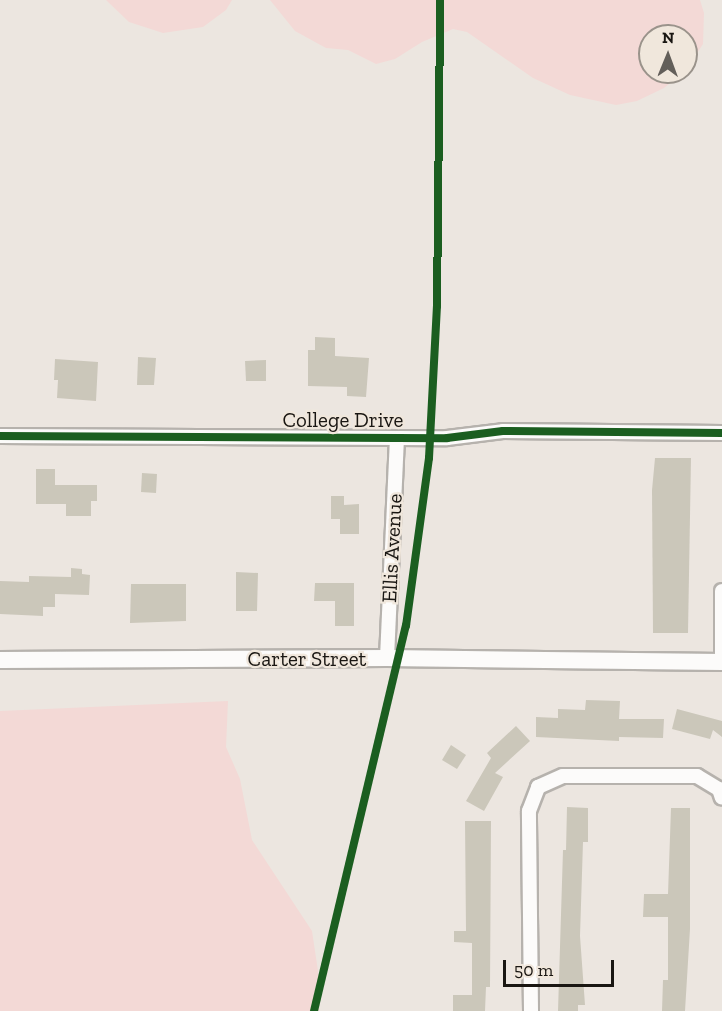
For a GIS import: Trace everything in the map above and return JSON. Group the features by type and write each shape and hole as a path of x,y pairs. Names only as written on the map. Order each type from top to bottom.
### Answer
{"street":[{"name":"College Drive","path":"0,436 447,438 503,432 722,433"},
{"name":"Ellis Avenue","path":"387,658 397,438"},
{"path":"722,591 722,662"},
{"name":"Carter Street","path":"0,660 387,658 722,662"},
{"path":"531,1011 529,811 538,787 563,776 698,776 719,789 722,798"}],"shaded area":[{"path":"106,0 232,0 226,10 203,27 163,33 129,22"},
{"path":"270,0 700,0 704,13 703,44 698,52 698,24 638,24 638,84 669,84 637,101 616,105 570,95 533,78 467,32 453,29 422,42 395,59 376,64 348,50 326,48 295,31"},
{"path":"228,701 226,747 240,779 252,840 312,931 318,971 319,1011 0,1011 0,711"}],"building":[{"path":"315,337 335,338 335,356 369,358 366,397 347,396 347,387 308,386 308,350 315,350"},
{"path":"138,357 156,358 154,385 137,385"},
{"path":"55,359 98,362 96,401 57,398 58,380 54,380"},
{"path":"266,360 266,381 246,381 245,361"},
{"path":"655,458 691,458 688,633 653,633 652,490"},
{"path":"36,469 55,469 55,485 97,485 97,501 91,501 91,516 66,516 66,504 36,504"},
{"path":"142,473 157,474 156,493 141,492"},
{"path":"331,496 344,496 344,505 359,504 359,534 340,534 340,519 331,519"},
{"path":"71,568 82,569 82,574 90,575 89,595 55,594 55,607 43,607 43,616 0,614 0,581 29,582 29,576 71,577"},
{"path":"236,572 258,573 257,611 236,611"},
{"path":"315,583 354,583 354,626 335,626 335,601 314,601"},
{"path":"131,584 186,584 186,621 130,623"},
{"path":"586,700 620,701 619,719 664,719 663,738 619,737 619,741 536,737 536,717 558,718 558,709 585,710"},
{"path":"677,709 722,721 722,737 713,730 710,739 672,729"},
{"path":"516,726 530,741 495,773 503,777 484,811 466,801 491,758 487,753"},
{"path":"451,745 466,755 457,769 442,760"},
{"path":"567,807 588,808 588,842 583,842 580,936 585,1005 578,1005 578,1011 558,1011 563,850 566,850"},
{"path":"671,808 690,808 690,929 685,1011 662,1011 663,980 668,980 668,917 643,917 644,894 668,894"},
{"path":"465,821 491,821 490,987 486,987 485,1011 453,1011 453,995 472,995 472,943 454,942 454,931 466,931"}],"cycle path":[{"path":"314,1011 406,626 429,458 437,306 440,0"},
{"path":"0,436 447,438 503,431 722,433"}]}
